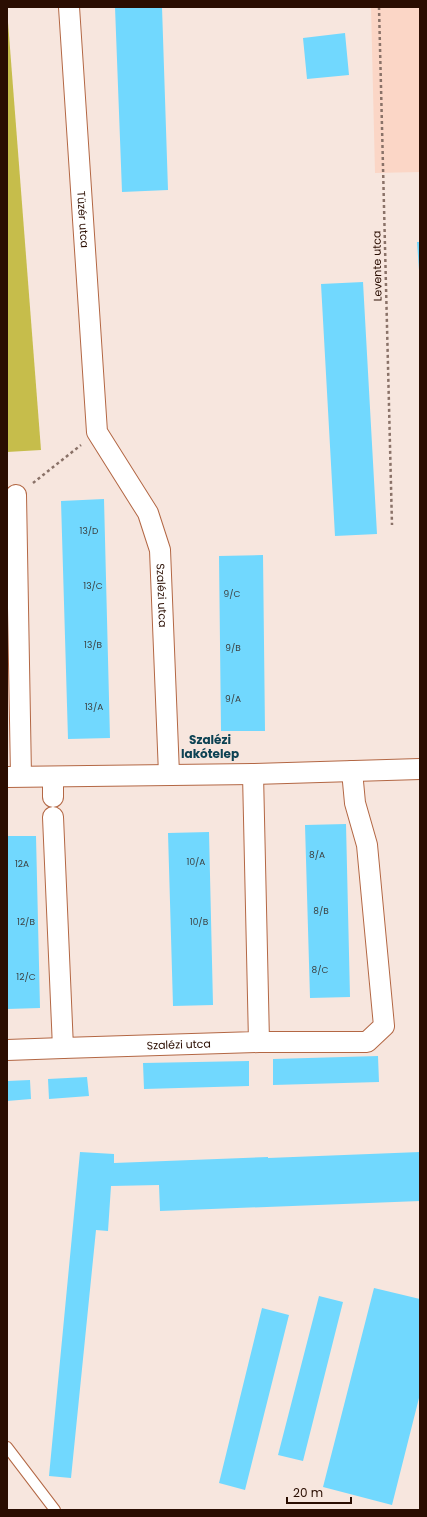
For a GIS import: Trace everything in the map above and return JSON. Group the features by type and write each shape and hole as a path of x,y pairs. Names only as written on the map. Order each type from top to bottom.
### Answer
{"street":[{"name":"Tüzér utca","path":"69,7 97,432"},
{"name":"Szalézi utca","path":"97,432 148,513 160,550 168,774"},
{"path":"16,495 14,776 53,777 168,774 253,774 420,769"},
{"name":"Szalézi utca","path":"7,1050 259,1042 367,1042 384,1026 367,846 355,803 352,771"},
{"path":"253,774 259,1042"},
{"path":"53,777 53,797"},
{"path":"53,817 63,1048"}],"lane":[{"path":"7,1447 55,1510"}],"path":[{"name":"Levente utca","path":"379,7 392,525"},
{"path":"16,495 97,432"}],"shaded area":[{"path":"371,7 420,7 420,172 375,173"},
{"path":"7,9 41,450 7,452"}],"building":[{"path":"115,7 162,7 168,190 122,192"},
{"path":"345,33 349,75 307,79 303,38"},
{"path":"417,242 420,242 420,270 419,270"},
{"path":"363,282 377,534 335,536 321,284"},
{"path":"104,499 110,738 68,739 61,501"},
{"path":"263,555 265,731 221,731 219,556"},
{"path":"346,824 350,997 310,998 305,825"},
{"path":"209,832 213,1005 173,1006 168,833"},
{"path":"7,836 36,836 40,1008 7,1009"},
{"path":"378,1056 379,1082 273,1085 273,1059"},
{"path":"249,1061 249,1086 144,1089 143,1063"},
{"path":"87,1077 89,1096 49,1099 48,1079"},
{"path":"30,1080 31,1099 7,1101 7,1081"},
{"path":"80,1152 114,1154 114,1163 420,1152 420,1201 160,1211 159,1185 111,1186 108,1231 96,1230 71,1478 49,1476"},
{"path":"374,1288 420,1299 420,1394 392,1505 323,1487"},
{"path":"319,1296 343,1302 303,1461 278,1455"},
{"path":"262,1308 289,1315 245,1490 219,1483"}],"district":[{"name":"Szalézi lakótelep","path":"210,746"}]}
